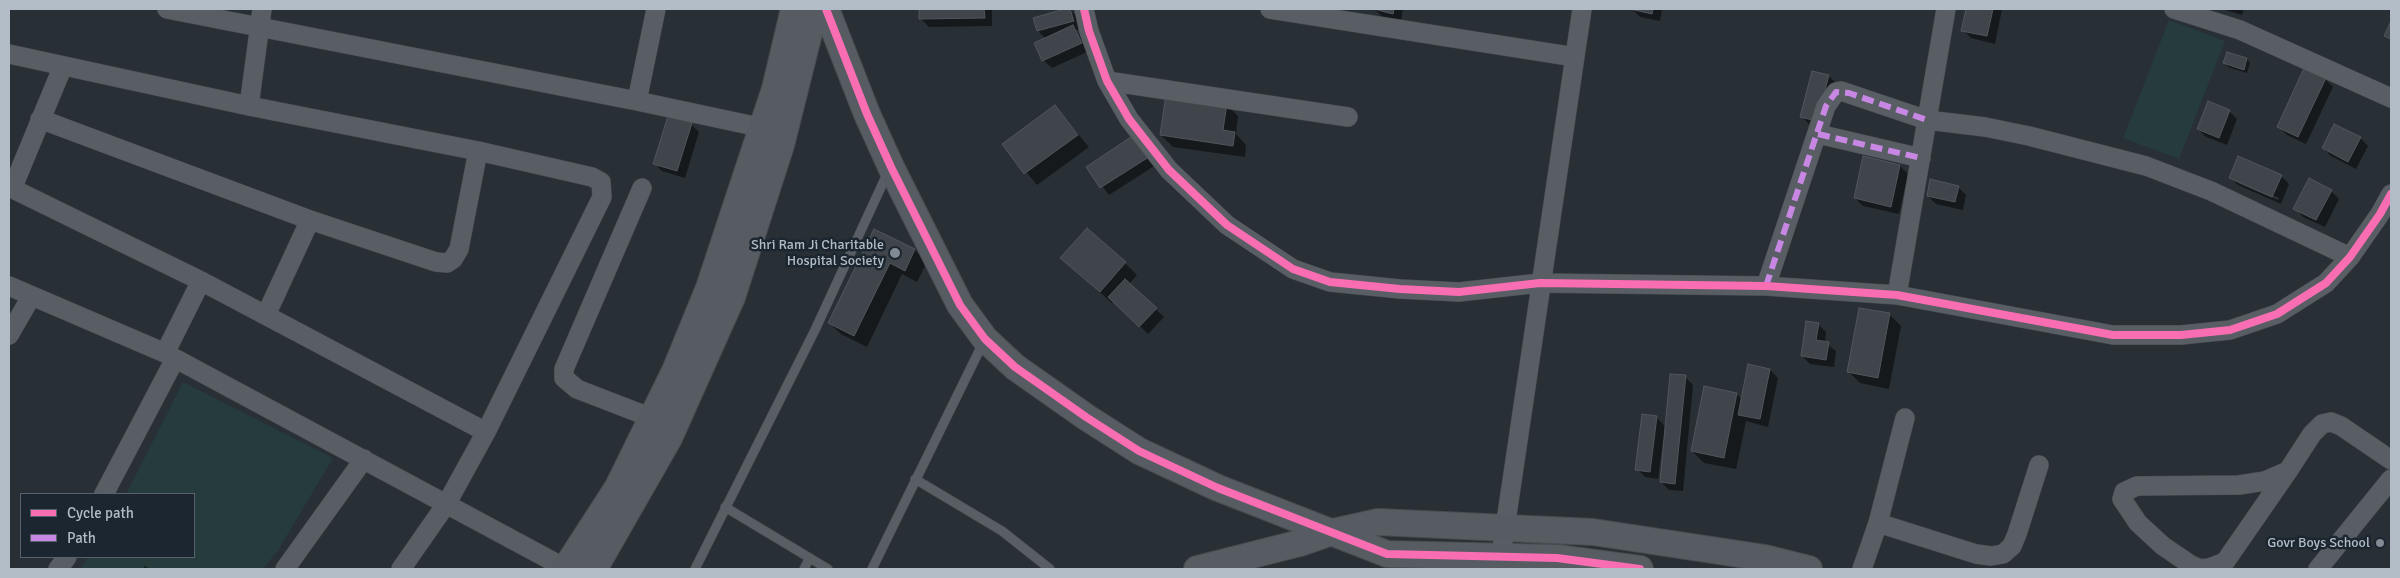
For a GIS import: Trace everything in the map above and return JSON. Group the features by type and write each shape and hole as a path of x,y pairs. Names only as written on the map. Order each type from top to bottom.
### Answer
{"street":[{"path":"167,9 637,101 773,130"},
{"path":"249,106 262,9"},
{"path":"637,101 656,9"},
{"path":"594,569 669,438 726,311 773,130 774,89 794,9"},
{"path":"9,286 170,356 447,503 566,569 618,487 675,371 773,130 815,9"},
{"path":"826,9 890,167 951,288 985,339 1023,372 1086,418 1139,451 1218,488 1329,533 1387,554 1501,555 1557,558 1640,569"},
{"path":"1084,9 1089,31 1107,81 1129,119 1169,170 1227,225 1293,269 1330,282 1400,290 1459,292 1540,283 1766,286 1898,295 2113,335 2181,335 2230,330 2277,314 2326,282 2350,257 2380,214 2391,194"},
{"path":"1270,9 1575,57"},
{"path":"1501,555 1582,9"},
{"path":"1898,295 1946,9"},
{"path":"2174,9 2195,12 2240,30 2391,98"},
{"path":"9,54 249,106 478,151 592,177 601,182 603,189 600,203 486,432 447,503 401,569"},
{"path":"63,66 10,188 201,281 486,432"},
{"path":"1107,81 1348,117"},
{"path":"1766,286 1832,96 1836,92 1841,91 1927,120 1985,127 2029,136 2146,166 2211,190 2350,257"},
{"path":"40,120 310,220 436,262 446,263 453,259 459,249 478,151"},
{"path":"1818,134 1921,158"},
{"path":"642,188 564,369 564,378 577,389 652,418"},
{"path":"266,315 310,220"},
{"path":"104,493 170,356 201,281"},
{"path":"9,335 31,297"},
{"path":"1862,569 1878,524 1905,418"},
{"path":"2288,471 2266,481 2239,485 2137,486 2124,492 2122,498 2138,523 2163,546 2191,565 2200,569 2209,568 2225,562 2288,471 2312,434 2322,424 2331,422 2391,460"},
{"path":"285,569 364,459"},
{"path":"1878,524 1976,554 1992,556 2003,554 2012,546 2039,464"},
{"path":"2318,569 2391,479"},
{"path":"1197,569 1300,543 1329,533 1378,522 1593,532 1765,558 1809,569"},
{"path":"58,569 66,558"}],"lane":[{"path":"695,569 815,330 890,167"},
{"path":"872,569 985,339"},
{"path":"915,479 1009,536 1050,569"},
{"path":"725,507 828,569"},
{"path":"804,569 809,559"}],"green space":[{"path":"2169,20 2225,41 2179,159 2123,138"},
{"path":"183,382 333,458 279,549 263,569 80,569 87,558 195,558 195,493 127,493"}],"building":[{"path":"919,9 984,9 985,18 919,19"},
{"path":"1070,9 1074,21 1037,31 1033,18"},
{"path":"1374,9 1394,9 1393,14"},
{"path":"1630,9 1653,9 1652,14"},
{"path":"1966,9 1993,9 1987,36 1961,31"},
{"path":"2391,21 2391,39 2384,36"},
{"path":"1073,25 1082,43 1042,61 1034,43"},
{"path":"2227,52 2247,58 2244,70 2223,63"},
{"path":"2304,68 2326,78 2298,137 2277,127"},
{"path":"1812,71 1829,75 1817,121 1800,117"},
{"path":"1166,95 1227,103 1223,130 1235,132 1233,146 1160,135"},
{"path":"2208,101 2230,110 2219,138 2197,129"},
{"path":"1055,105 1078,135 1024,174 1002,144"},
{"path":"668,116 692,123 677,171 653,164"},
{"path":"2334,124 2361,137 2348,162 2322,148"},
{"path":"1137,133 1152,155 1100,188 1086,167"},
{"path":"1863,156 1900,165 1891,207 1854,198"},
{"path":"2238,156 2282,175 2272,197 2229,178"},
{"path":"2309,178 2332,190 2316,220 2293,209"},
{"path":"1930,179 1959,186 1955,202 1927,196"},
{"path":"1087,228 1126,262 1100,292 1060,258"},
{"path":"874,229 915,249 905,271 890,263 854,336 828,323"},
{"path":"1125,279 1157,308 1139,327 1108,297"},
{"path":"1859,308 1890,313 1878,378 1847,372"},
{"path":"1806,321 1819,323 1816,340 1829,342 1826,360 1801,356"},
{"path":"1748,364 1770,369 1760,419 1738,415"},
{"path":"1670,374 1686,375 1675,484 1660,482"},
{"path":"1704,386 1737,393 1724,458 1691,451"},
{"path":"1642,414 1657,416 1650,472 1635,470"}],"marked path":[{"path":"1766,286 1826,106 1836,92 1849,93 1927,120"},
{"path":"1818,134 1921,158"}],"cycle path":[{"path":"826,9 867,114 891,167 960,305 985,339 1015,367 1086,417 1139,451 1218,488 1387,554 1557,558 1640,569"},
{"path":"1084,9 1089,31 1107,81 1129,119 1169,170 1227,225 1293,269 1330,282 1400,289 1459,292 1540,283 1766,286 1897,295 2113,335 2181,335 2230,330 2277,314 2326,283 2350,257 2380,214 2391,194"}],"place":[{"name":"Shri Ram Ji Charitable Hospital Society","path":"895,253"},
{"name":"Govr Boys School","path":"2380,543"}]}
